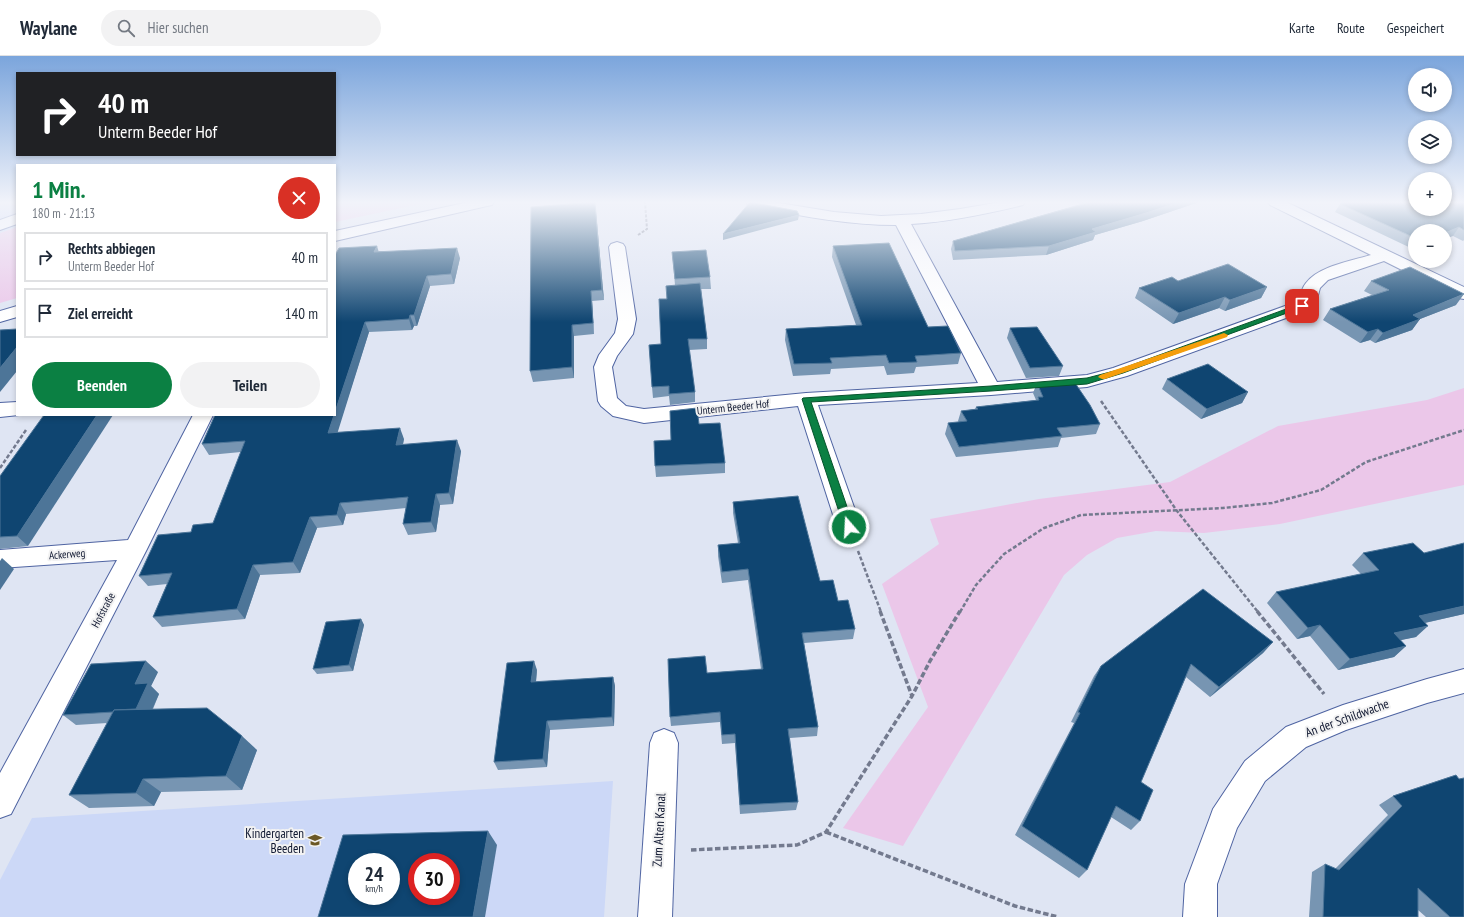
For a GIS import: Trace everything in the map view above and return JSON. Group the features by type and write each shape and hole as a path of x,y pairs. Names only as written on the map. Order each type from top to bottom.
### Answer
{"street":[{"path":"913,242 991,389"},
{"path":"1358,242 1464,294"},
{"name":"Unterm Beeder Hof","path":"617,247 627,319 624,334 608,355 603,367 608,401 620,411 644,416 806,399 991,389 1087,381 1120,372 1302,306 1308,299 1312,286 1322,276 1386,256"},
{"path":"0,317 16,311"},
{"path":"806,399 849,527"},
{"path":"0,410 16,409"},
{"name":"Hofstraße","path":"4,789 135,549 202,416"},
{"name":"Ackerweg","path":"0,559 135,549"},
{"name":"An der Schildwache","path":"1200,917 1201,884 1224,820 1255,771 1296,737 1343,718 1427,691 1464,681"},
{"name":"Zum Alten Kanal","path":"655,917 664,743"}],"path":[{"path":"617,247 625,242"},
{"path":"1087,381 1177,511 1343,718"},
{"path":"0,468 29,427"},
{"path":"658,852 797,845 826,832 912,696 930,661 976,585 1004,554 1044,528 1081,515 1177,511 1272,503 1321,490 1366,462 1438,437 1464,430"},
{"path":"849,527 912,696"},
{"path":"826,832 1015,906 1058,917"}],"shaded area":[{"path":"0,242 16,242 16,298 0,303"},
{"path":"1464,388 1464,485 1280,524 1204,533 1156,531 1117,538 1087,555 1064,575 903,846 843,828 928,707 882,584 939,544 930,519 1039,499 1170,482 1278,426 1427,400"},
{"name":"Kindergarten Beeden","path":"613,781 604,917 0,917 0,880 32,818"}],"building":[{"path":"531,242 598,242 602,290 591,291 593,323 572,325 572,367 530,371"},
{"path":"953,242 1062,242 1049,246 955,251"},
{"path":"889,243 928,327 948,326 961,353 915,356 917,362 889,363 886,355 830,358 832,363 794,364 786,329 862,325 833,246"},
{"path":"377,246 374,252 457,248 451,274 427,276 414,315 410,315 409,319 365,322 336,409 336,253 339,248"},
{"path":"706,250 710,277 675,279 672,252"},
{"path":"1228,264 1267,287 1230,300 1225,297 1179,313 1139,288 1172,277 1178,281"},
{"path":"1408,268 1412,268 1464,294 1413,315 1420,319 1383,333 1378,329 1368,332 1330,309 1389,290 1371,281"},
{"path":"700,283 707,339 688,339 695,392 669,394 669,386 652,387 649,345 661,344 659,299 667,299 666,286"},
{"path":"1037,327 1063,366 1030,368 1010,328"},
{"path":"16,329 16,348 0,368 0,330"},
{"path":"1208,364 1248,392 1207,409 1167,379"},
{"path":"1073,380 1090,405 1100,424 1057,428 1062,436 959,447 948,423 967,421 961,411 978,409 976,407 1039,400 1038,397 1043,397 1037,383"},
{"path":"697,408 699,424 720,423 725,463 655,466 654,441 671,440 670,411"},
{"path":"43,416 96,416 17,536 0,537 0,476"},
{"path":"215,416 334,416 328,433 400,428 396,445 457,440 449,493 436,494 431,522 403,524 408,497 340,503 337,515 310,517 293,562 253,565 237,609 153,617 172,573 139,576 158,535 191,532 193,525 213,523 245,441 202,444"},
{"path":"798,496 820,581 833,580 838,601 848,600 855,629 802,633 818,727 788,729 798,802 740,805 735,734 722,735 720,712 670,717 668,659 705,656 707,673 763,669 748,569 722,572 718,545 740,543 733,502"},
{"path":"1413,543 1424,553 1464,543 1464,606 1419,616 1428,626 1394,633 1406,646 1350,659 1320,625 1308,628 1276,592 1379,570 1363,553"},
{"path":"1203,589 1273,642 1219,687 1191,664 1141,782 1153,790 1140,821 1116,806 1087,870 1022,826 1080,713 1078,712 1101,666"},
{"path":"361,619 349,665 313,669 326,622"},
{"path":"146,661 135,684 148,683 136,709 63,715 91,664"},
{"path":"534,661 531,682 613,677 612,717 547,721 543,759 494,762 507,663"},
{"path":"207,708 242,736 226,776 143,779 136,793 69,795 114,710"},
{"path":"1456,775 1459,779 1464,778 1464,917 1450,917 1418,888 1418,917 1323,917 1325,864 1339,870 1402,806 1393,796"},
{"path":"488,831 473,917 318,917 343,835"}],"slow traffic":[{"path":"1102,377 1224,335"}],"place":[{"name":"Kindergarten Beeden","path":"315,840"}],"route":[{"path":"849,527 806,399 991,389 1087,381 1120,372 1232,333 1302,306"}]}
